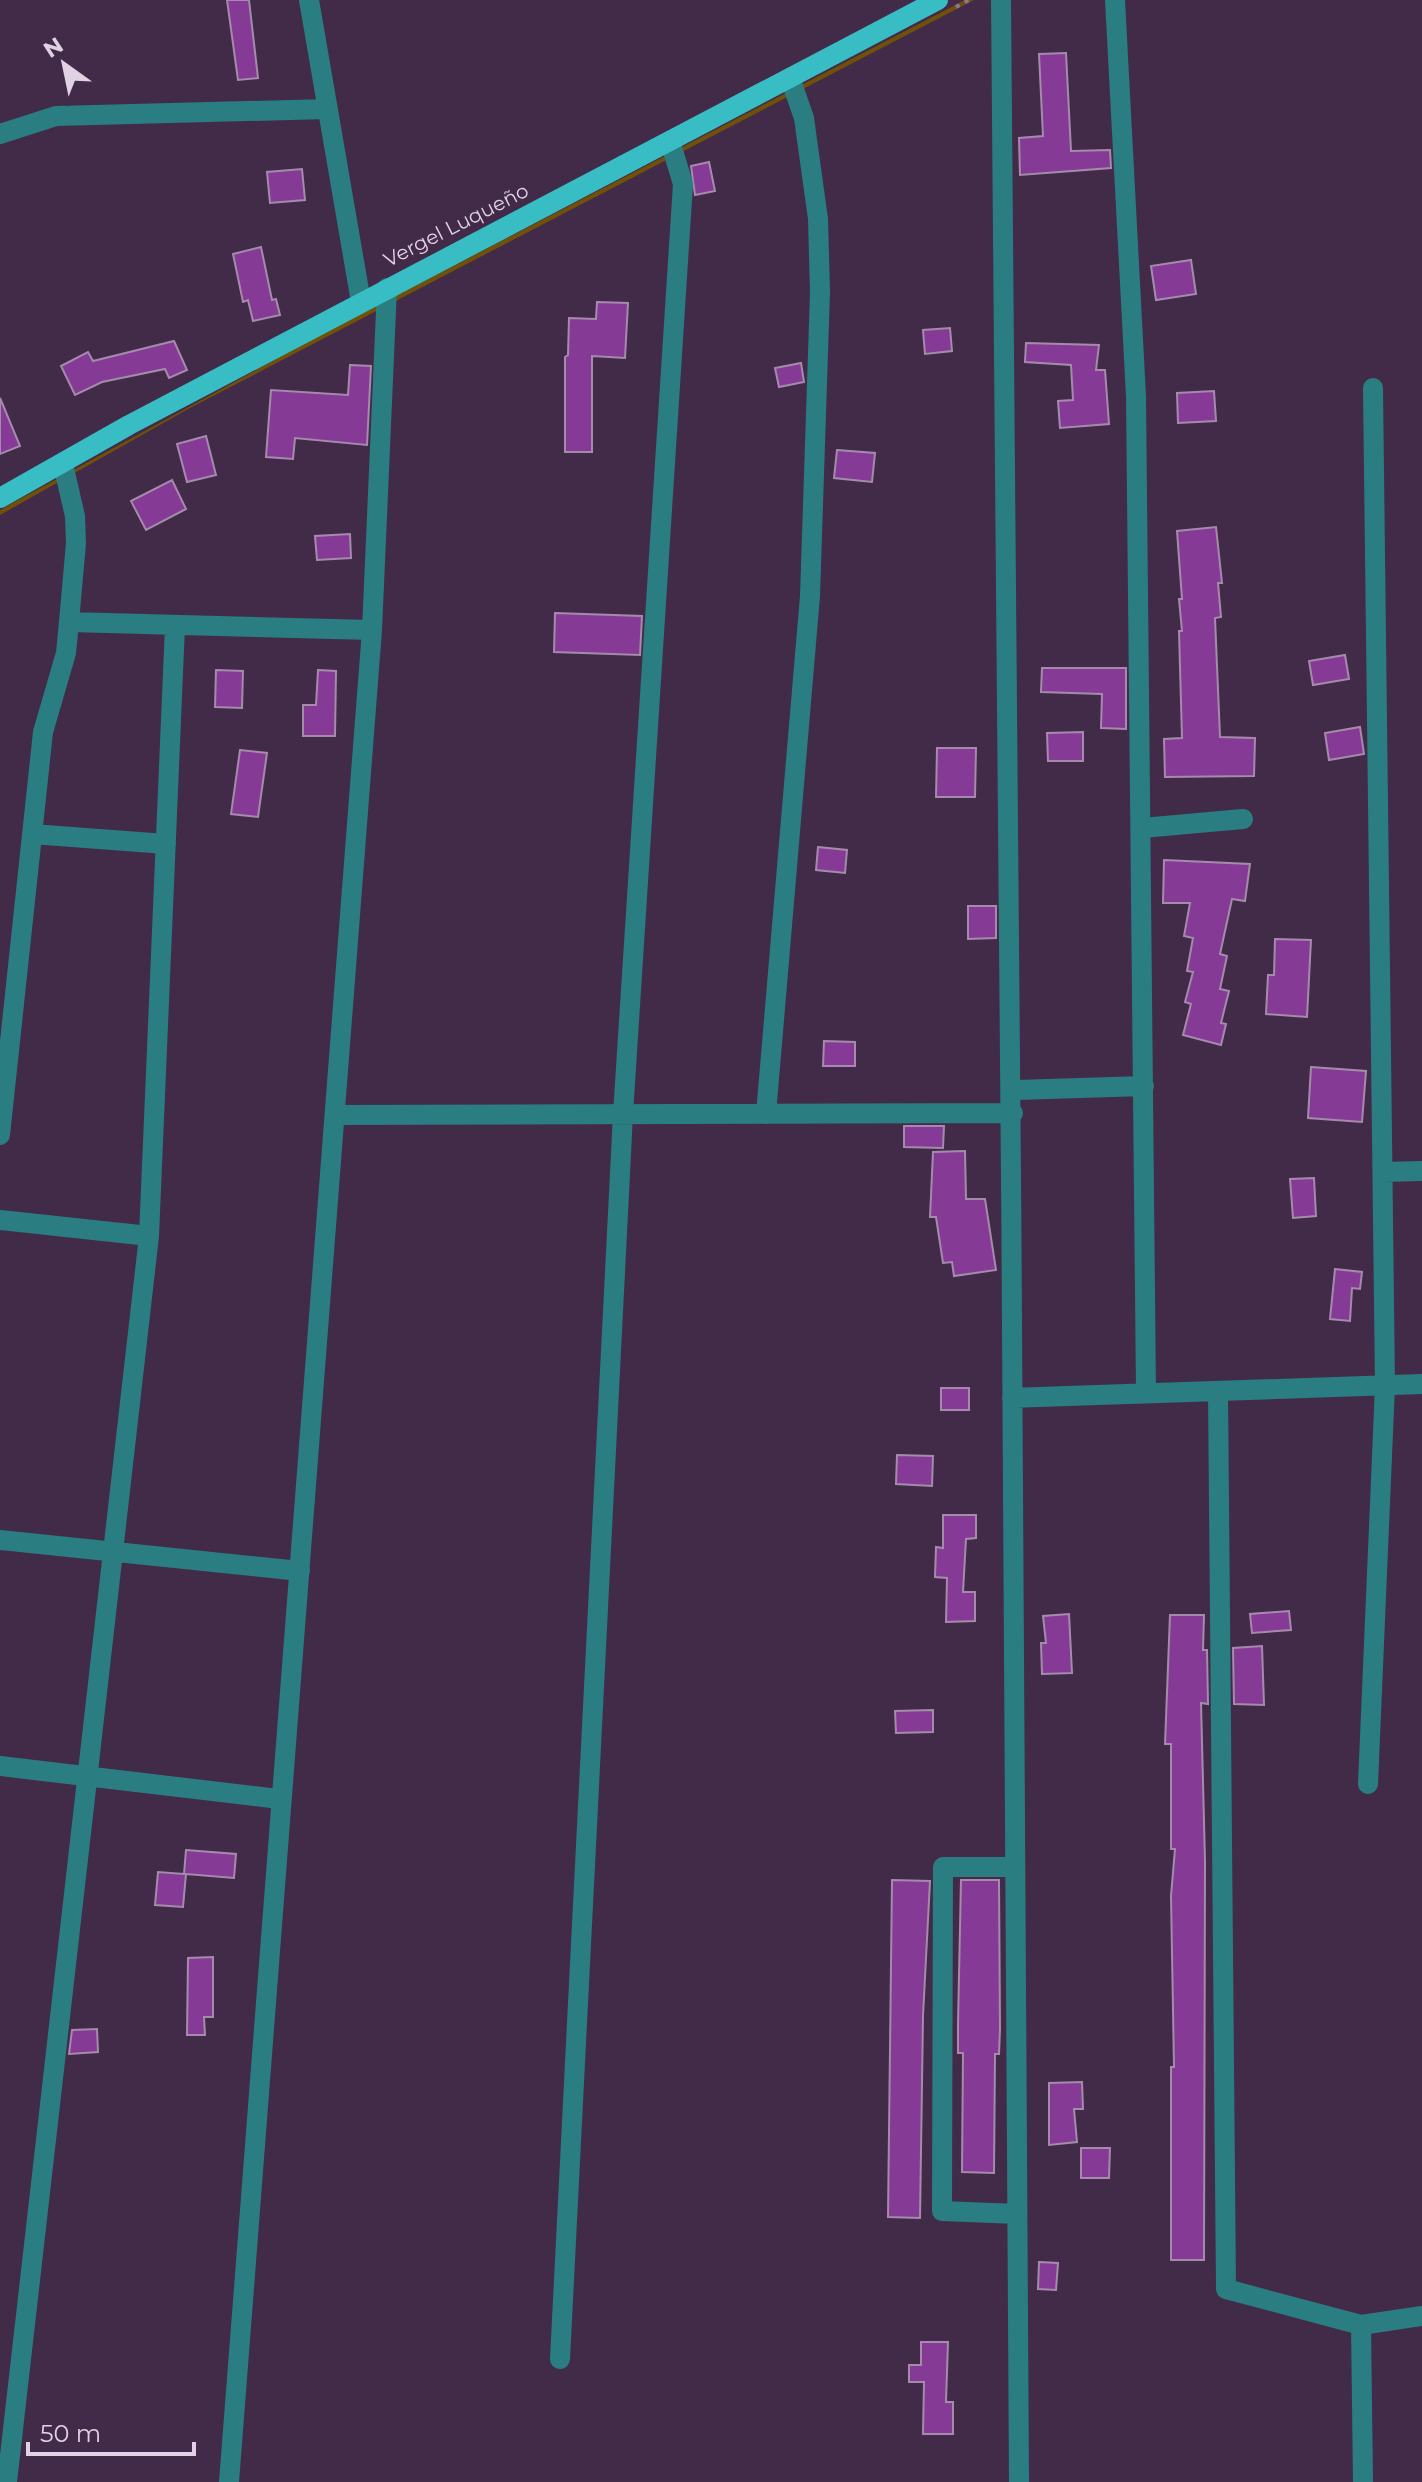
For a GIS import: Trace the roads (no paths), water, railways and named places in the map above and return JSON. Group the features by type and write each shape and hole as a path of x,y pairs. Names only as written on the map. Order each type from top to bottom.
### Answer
{"main road":[{"name":"Vergel Luqueño","path":"0,498 387,288 938,0"}],"street":[{"path":"309,0 361,302"},
{"path":"1001,0 1013,1090 1013,1867 1019,2482"},
{"path":"1115,0 1136,396 1146,1393"},
{"path":"766,1114 810,596 820,292 818,219 804,118 790,78"},
{"path":"0,134 56,116 328,109"},
{"path":"560,2359 623,1114 683,184 670,141"},
{"path":"229,2482 279,1799 300,1571 372,630 387,288"},
{"path":"1368,1784 1385,1386 1373,388"},
{"path":"0,1135 43,732 66,653 69,622 76,543 75,516 63,464"},
{"path":"69,622 372,630"},
{"path":"7,2482 149,1236 175,626"},
{"path":"1142,828 1243,819"},
{"path":"32,834 166,844"},
{"path":"1013,1090 1144,1086"},
{"path":"336,1115 1013,1113"},
{"path":"1383,1172 1422,1171"},
{"path":"0,1220 149,1236"},
{"path":"1012,1398 1422,1384"},
{"path":"1218,1391 1226,2289 1361,2325 1422,2316"},
{"path":"0,1540 300,1571"},
{"path":"0,1766 279,1799"},
{"path":"1013,1867 943,1867 942,2211 1017,2214"},
{"path":"1361,2325 1363,2482"}]}
